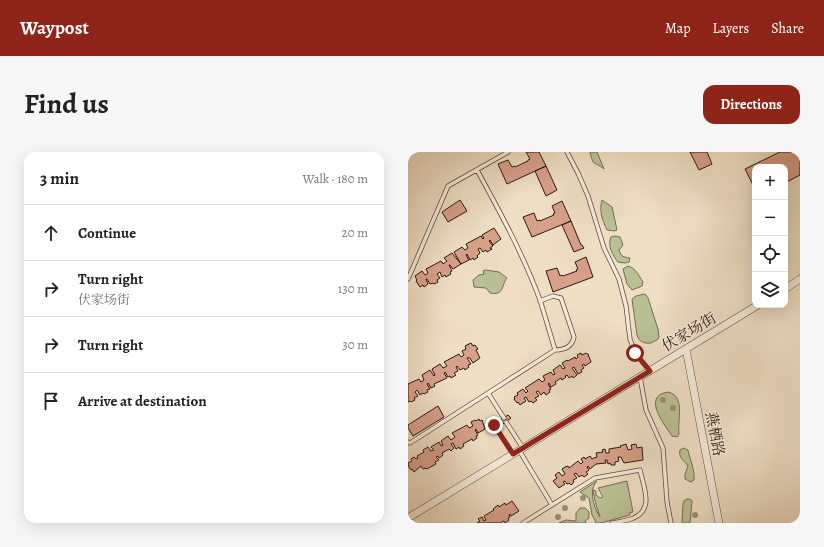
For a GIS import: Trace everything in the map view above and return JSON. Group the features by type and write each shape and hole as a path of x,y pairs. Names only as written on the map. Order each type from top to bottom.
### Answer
{"street":[{"path":"788,287 800,279"},
{"name":"伏家场街","path":"408,518 753,308"},
{"name":"燕栖路","path":"686,349 719,523"}],"lane":[{"path":"408,279 448,186 508,152"},
{"path":"567,152 588,196 604,248 619,279 626,306 630,339 635,353 650,371"},
{"path":"477,170 509,229 540,301 555,350"},
{"path":"408,442 410,443 555,350 567,348 572,343 574,337 561,298 554,296 540,301"},
{"path":"640,377 646,410 663,448 667,502 671,523"},
{"path":"488,393 505,420 518,451 552,505"},
{"path":"494,425 518,451"},
{"path":"526,522 595,478 640,470 647,501 645,508 641,514 631,519 612,523"}],"green space":[{"path":"590,152 597,152 604,169 593,162"},
{"path":"602,200 612,207 617,230 607,230 602,215"},
{"path":"611,237 620,237 623,245 619,250 623,256 630,258 629,262 618,262 613,254 610,247 610,240"},
{"path":"628,266 637,272 643,282 642,286 632,290 627,284 623,269"},
{"path":"483,271 499,272 507,278 502,289 498,293 490,293 486,288 474,287 473,280 479,275 484,274"},
{"path":"644,294 648,298 658,329 659,337 651,343 642,342 637,335 632,299 636,296"},
{"path":"668,392 674,394 679,403 679,434 677,437 672,436 657,411 656,399 660,395"},
{"path":"683,448 688,450 693,469 694,480 691,482 685,479 688,466 680,455 680,450"},
{"path":"597,481 594,485 592,494 594,504 600,517 593,490 596,491 596,495 600,498 603,497 598,488 627,481 633,512 629,513 630,515 601,523 595,523 596,522 592,515 589,498 580,492"},
{"path":"687,499 692,501 690,523 682,523 683,504"},
{"path":"580,508 585,508 589,512 589,518 585,521 586,523 559,523 566,520 576,521 576,513"}],"building":[{"path":"526,152 539,152 546,166 507,184 498,164 508,160 512,167 515,167 530,159"},
{"path":"690,152 707,152 712,164 699,170"},
{"path":"780,152 800,152 800,175 788,181 788,164 755,164"},
{"path":"546,166 557,190 546,196 535,171"},
{"path":"752,166 752,183 745,169"},
{"path":"460,200 467,211 448,222 442,212"},
{"path":"562,201 571,221 532,237 523,217 534,213 537,221 540,221 554,215 553,214 555,213 552,206"},
{"path":"571,221 581,245 584,248 574,252 562,225"},
{"path":"494,228 501,239 493,245 490,240 489,241 493,246 490,248 492,249 487,252 486,250 483,252 480,248 478,249 480,253 474,260 473,258 470,260 467,254 466,255 469,260 461,264 454,252 462,247 465,250 468,248 466,244 481,236 483,239 484,238 482,235"},
{"path":"452,253 461,264 453,269 449,265 452,271 450,272 451,274 446,277 445,275 442,277 440,272 437,274 440,278 437,280 438,282 430,284 426,279 428,284 424,287 423,285 420,287 415,276 422,271 425,275 428,273 426,269 441,261 443,264 447,261 444,258"},
{"path":"586,257 593,277 553,292 546,271 557,268 560,276 563,276 577,271 576,270 578,269 575,262"},
{"path":"471,343 478,349 476,350 480,358 473,363 470,358 467,358 471,364 468,365 469,367 465,370 464,368 460,370 457,366 458,371 454,373 456,375 451,378 450,376 448,377 445,372 444,373 447,378 434,384 435,386 431,388 428,383 427,384 430,389 427,390 428,392 420,395 417,390 415,392 418,396 414,398 415,400 408,402 408,384 419,379 421,382 424,380 422,375 430,370 434,376 435,375 432,369 440,364 443,368 447,366 444,362 459,354 461,357 464,355 462,351 466,349 465,346"},
{"path":"581,353 582,355 586,353 588,354 591,362 585,366 584,364 582,365 584,368 581,370 582,372 578,374 574,367 572,368 577,375 573,378 572,376 569,378 567,375 562,380 561,378 555,382 556,384 551,387 549,383 548,384 551,389 549,390 550,392 546,395 544,392 541,395 538,391 536,392 539,396 535,398 537,400 533,403 531,401 529,402 526,397 524,398 526,401 520,405 514,399 514,397 518,395 517,393 523,389 526,393 528,391 525,388 539,379 542,382 545,380 543,376 551,372 553,375 555,374 553,370 560,365 563,369 565,368 562,363 575,357 576,359 578,357 577,355"},
{"path":"438,406 444,417 413,436 408,428 408,425"},
{"path":"508,415 511,418 500,426 497,422"},
{"path":"479,419 480,421 482,420 485,429 478,433 476,429 475,430 478,435 473,441 472,439 463,444 464,446 460,449 459,447 456,449 453,443 451,444 454,448 451,451 449,449 442,453 443,455 439,458 438,456 436,457 439,460 435,462 436,464 427,469 423,469 421,466 414,472 408,466 408,463 412,461 411,459 414,457 416,459 418,458 417,456 424,452 423,450 428,447 431,451 434,450 431,447 439,442 441,446 443,445 441,441 448,436 451,440 455,437 452,433 467,425 469,428 473,426 471,422"},
{"path":"626,444 628,450 632,449 631,445 636,444 637,448 642,447 643,460 624,463 621,457 618,457 619,461 615,462 615,465 611,465 610,463 608,464 607,460 605,460 606,463 596,464 590,469 588,466 587,467 589,470 586,472 588,474 584,477 582,475 579,477 576,473 574,474 577,478 573,480 574,482 571,485 569,483 567,484 565,481 563,482 565,484 559,488 553,481 557,478 555,475 559,472 562,476 565,474 562,469 568,466 569,468 578,461 581,464 583,462 581,459 584,457 585,459 590,456 592,459 597,457 596,453 603,452 602,450 605,449 606,453 609,453 609,449 621,447 620,446"},
{"path":"512,501 519,511 511,516 510,514 510,517 508,518 509,520 505,523 504,521 500,523 477,523 480,521 478,519 482,517 484,521 486,520 484,516 494,510 493,509 498,505 499,507 505,503 506,505"}],"route":[{"path":"494,425 513,454 650,371 635,353"}]}
